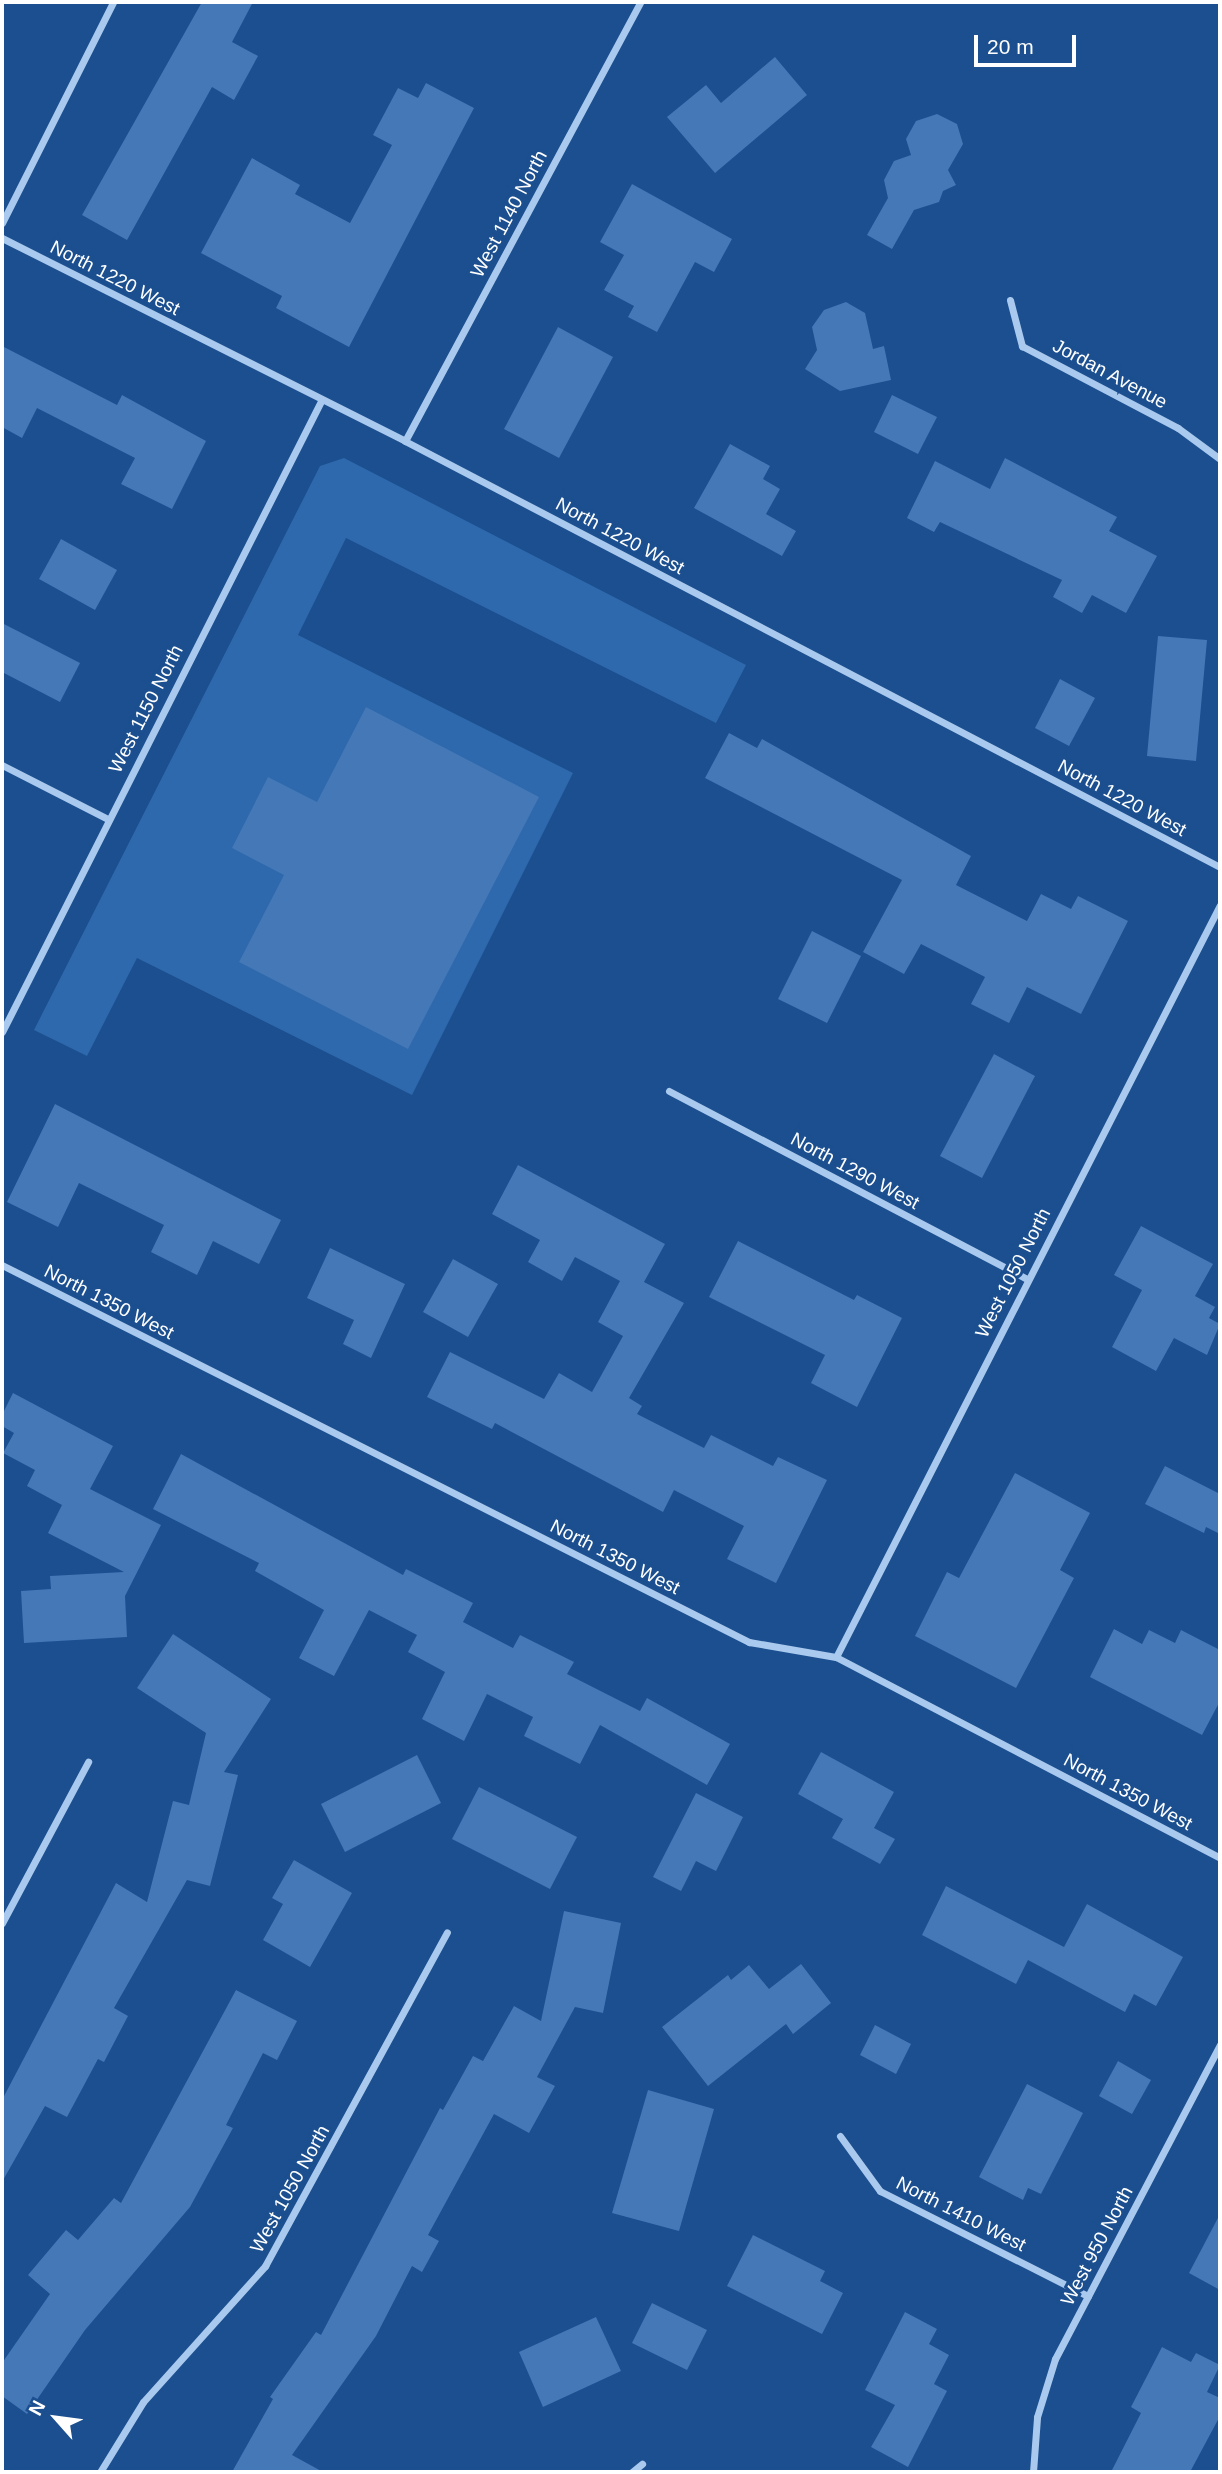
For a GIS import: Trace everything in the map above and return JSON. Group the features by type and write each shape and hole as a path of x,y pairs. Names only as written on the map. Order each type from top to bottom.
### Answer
{"street":[{"path":"2,223 113,2"},
{"name":"West 1140 North","path":"405,441 640,2"},
{"name":"North 1220 West","path":"2,238 405,441 1220,867"},
{"name":"Jordan Avenue","path":"1010,300 1021,346 1178,428 1220,459"},
{"name":"West 1150 North","path":"2,1032 321,401"},
{"path":"2,765 108,819"},
{"name":"West 1050 North","path":"836,1657 1220,905"},
{"name":"North 1290 West","path":"669,1091 1027,1279"},
{"name":"North 1350 West","path":"2,1265 748,1642 836,1657 1220,1858"},
{"path":"2,1923 88,1762"},
{"name":"West 1050 North","path":"100,2472 143,2402 265,2266 447,1932"},
{"name":"West 950 North","path":"1033,2472 1037,2417 1055,2359 1220,2045"},
{"name":"North 1410 West","path":"840,2136 880,2191 1088,2296"},
{"path":"632,2472 642,2464"}],"shaded area":[{"path":"344,458 746,665 716,723 346,538 298,635 573,773 412,1095 137,958 87,1056 34,1030 320,466"}],"building":[{"path":"202,2 253,2 232,42 258,56 234,100 212,87 127,240 82,215"},
{"path":"775,57 807,95 715,173 667,117 706,85 721,103"},
{"path":"426,83 474,108 349,347 276,308 282,296 201,253 252,158 300,185 295,194 350,223 392,145 373,135 398,88 418,98"},
{"path":"937,114 957,124 963,144 948,170 956,185 943,191 939,202 914,210 892,249 867,235 888,198 884,180 894,161 911,155 906,139 916,121"},
{"path":"632,184 732,239 714,272 695,262 657,332 628,317 634,306 604,290 624,255 600,242"},
{"path":"846,302 865,313 873,349 884,346 891,380 840,391 805,369 817,350 812,327 824,310"},
{"path":"558,327 613,357 559,458 504,429"},
{"path":"2,346 117,405 122,395 206,441 172,509 121,484 135,458 37,408 22,438 2,427"},
{"path":"892,395 937,417 918,454 874,432"},
{"path":"730,444 770,466 763,479 780,489 766,514 796,531 782,556 694,508"},
{"path":"1005,458 1117,517 1109,531 1157,556 1126,613 1092,595 1082,613 1053,597 1062,580 940,522 934,532 907,518 935,461 990,489"},
{"path":"61,539 117,570 95,610 39,579"},
{"path":"2,623 80,663 60,702 2,672"},
{"path":"1158,636 1207,640 1196,761 1147,756"},
{"path":"1060,679 1095,698 1069,746 1035,728"},
{"path":"366,707 539,797 408,1049 239,962 284,875 232,848 268,777 317,802"},
{"path":"729,733 757,748 762,739 971,856 956,885 1027,921 1041,894 1071,909 1078,896 1128,921 1081,1014 1027,987 1009,1023 971,1004 985,977 921,944 904,974 863,952 902,880 705,778"},
{"path":"812,931 861,956 827,1023 778,999"},
{"path":"994,1054 1035,1076 982,1178 940,1156"},
{"path":"55,1104 281,1220 259,1264 213,1241 197,1275 151,1252 164,1225 79,1183 58,1227 7,1202"},
{"path":"518,1165 665,1244 644,1282 684,1303 629,1398 642,1406 637,1414 704,1448 711,1435 773,1466 778,1457 827,1480 776,1583 727,1559 744,1526 674,1490 663,1512 495,1423 492,1429 427,1397 450,1352 544,1399 559,1373 592,1392 623,1336 598,1322 620,1281 575,1257 562,1281 528,1262 540,1240 492,1214"},
{"path":"1141,1226 1213,1264 1195,1296 1215,1307 1209,1318 1220,1324 1207,1355 1174,1338 1156,1371 1112,1347 1142,1290 1114,1275"},
{"path":"738,1241 854,1300 857,1295 902,1318 857,1407 811,1383 825,1355 709,1297"},
{"path":"330,1248 405,1284 371,1358 343,1344 354,1320 307,1298"},
{"path":"453,1259 498,1284 468,1337 423,1312"},
{"path":"13,1393 113,1446 90,1489 161,1525 125,1596 127,1637 24,1643 21,1591 51,1589 50,1576 124,1572 48,1533 62,1505 27,1486 35,1470 3,1453 14,1433 2,1426 2,1415"},
{"path":"181,1454 403,1575 406,1569 473,1603 463,1622 513,1648 520,1635 574,1662 567,1674 640,1711 647,1698 730,1744 707,1785 600,1725 580,1764 524,1736 533,1717 487,1694 464,1741 422,1719 445,1672 408,1652 417,1635 369,1610 334,1676 299,1658 324,1610 255,1571 259,1563 153,1509"},
{"path":"1165,1466 1220,1494 1220,1534 1206,1527 1204,1533 1145,1504"},
{"path":"1015,1473 1090,1513 1060,1570 1074,1578 1016,1688 915,1636 947,1572 959,1578"},
{"path":"1114,1629 1142,1644 1149,1630 1175,1643 1181,1630 1220,1650 1220,1701 1202,1735 1090,1677"},
{"path":"173,1634 271,1699 224,1772 238,1775 210,1886 187,1880 114,2008 128,2016 104,2062 98,2059 67,2117 45,2106 2,2182 2,2100 116,1883 147,1902 173,1801 189,1805 206,1733 137,1688"},
{"path":"821,1752 894,1792 874,1828 895,1839 880,1864 832,1838 843,1819 798,1794"},
{"path":"417,1755 441,1803 345,1852 321,1804"},
{"path":"479,1787 577,1837 550,1889 452,1839"},
{"path":"696,1793 743,1817 716,1871 696,1861 681,1891 653,1877"},
{"path":"294,1860 352,1893 310,1967 263,1940 283,1904 272,1898"},
{"path":"946,1886 1064,1947 1087,1904 1183,1957 1156,2006 1134,1994 1125,2012 1028,1960 1016,1984 922,1935"},
{"path":"564,1911 621,1923 603,2013 575,2007 537,2077 555,2086 529,2133 494,2114 428,2235 439,2241 422,2272 412,2266 376,2336 292,2455 323,2472 232,2472 273,2399 270,2397 316,2332 321,2335 440,2108 443,2110 473,2056 483,2061 514,2006 541,2021"},
{"path":"801,1964 831,2003 793,2034 786,2024 708,2086 662,2027 728,1975 731,1980 749,1965 769,1989"},
{"path":"236,1990 297,2021 277,2060 263,2053 226,2125 233,2128 190,2207 85,2330 27,2414 2,2396 2,2363 50,2294 28,2275 66,2230 78,2240 114,2198 121,2203"},
{"path":"875,2025 911,2044 896,2074 860,2055"},
{"path":"1118,2061 1151,2080 1132,2114 1099,2096"},
{"path":"1027,2084 1083,2113 1041,2194 1028,2188 1023,2200 979,2177"},
{"path":"648,2090 714,2109 679,2231 612,2213"},
{"path":"1220,2214 1220,2290 1189,2273"},
{"path":"753,2235 825,2271 820,2281 843,2293 822,2334 727,2286"},
{"path":"652,2303 707,2330 687,2370 632,2343"},
{"path":"905,2312 937,2329 929,2344 949,2355 934,2384 947,2391 908,2467 871,2447 895,2405 865,2390"},
{"path":"596,2317 621,2371 543,2407 519,2352"},
{"path":"1162,2347 1191,2362 1196,2353 1220,2365 1207,2392 1220,2398 1220,2416 1190,2472 1111,2472 1141,2413 1131,2407"}]}
